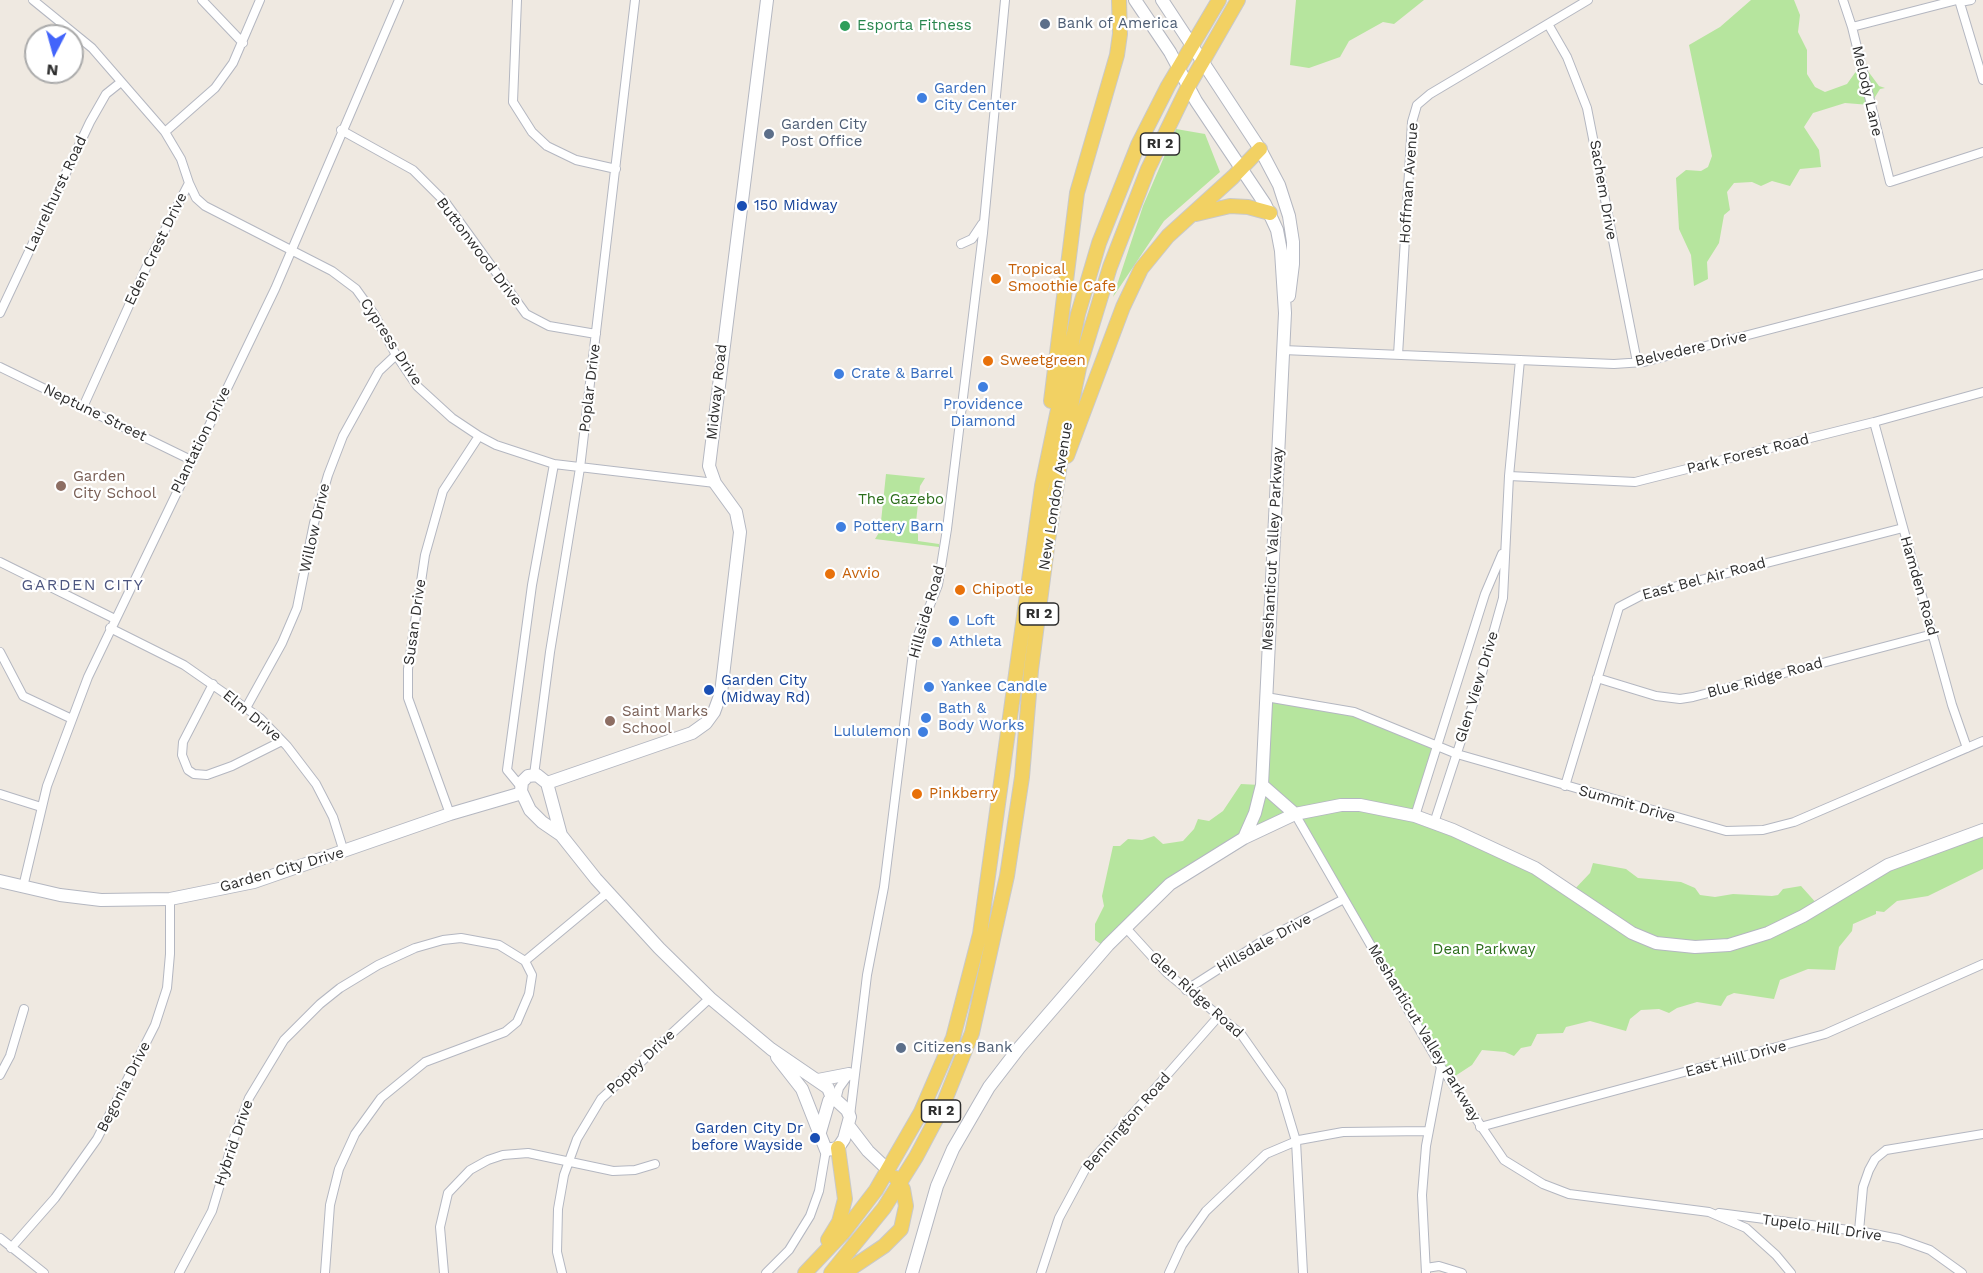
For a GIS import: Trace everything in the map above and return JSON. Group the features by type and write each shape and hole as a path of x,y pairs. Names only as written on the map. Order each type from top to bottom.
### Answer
{"main road":[{"path":"1048,449 1052,387 1073,219 1086,157 1118,55 1119,0"},
{"name":"New London Avenue","path":"888,1170 921,1113 940,1072 975,962 1048,449 1078,314 1099,243 1138,146 1178,68 1219,0"},
{"name":"New London Avenue","path":"900,1183 932,1128 963,1060 978,1011 995,937 1022,777 1031,669 1057,483 1071,403 1099,300 1134,202 1188,87 1238,0"},
{"path":"1057,483 1135,281 1159,246 1242,169 1260,149"},
{"path":"1188,217 1230,206 1248,207 1270,213"},
{"path":"816,1260 839,1222 845,1199 832,1149"},
{"path":"844,1273 884,1246 901,1229 906,1206 900,1183 888,1170"},
{"name":"RI 2","path":"805,1273 853,1221 888,1170"},
{"name":"RI 2","path":"831,1273 884,1208 900,1183"}],"street":[{"name":"Eden Crest Drive","path":"33,0 93,48 165,132 181,159 189,183 150,258 83,407"},
{"path":"202,0 243,43"},
{"path":"165,132 215,88 233,63 260,0"},
{"name":"Plantation Drive","path":"23,887 41,807 72,719 110,628 292,250 341,130 399,0"},
{"path":"517,0 513,102 532,132 547,146 576,160 616,169"},
{"name":"Poplar Drive","path":"534,775 550,652 580,468 635,0"},
{"name":"Midway Road","path":"547,787 660,742 692,733 706,723 714,712 721,693 740,532 736,512 715,483 709,466 767,0"},
{"name":"Hillside Road","path":"849,1121 852,1072 884,887 914,645 938,585 947,529 1005,0"},
{"name":"Meshanticut Valley Parkway","path":"1135,0 1188,87 1270,213 1281,251 1285,313"},
{"name":"Meshanticut Valley Parkway","path":"1162,0 1260,149 1279,185 1291,230 1293,264 1285,313 1262,785"},
{"name":"Hoffman Avenue","path":"1398,355 1412,122 1417,105 1430,94 1588,0"},
{"name":"Melody Lane","path":"1843,0 1852,27 1884,168 1890,182 1983,152"},
{"path":"1852,27 1971,0"},
{"path":"1959,1 1983,80"},
{"name":"Sachem Drive","path":"1548,24 1567,57 1587,108 1637,362"},
{"name":"Laurelhurst Road","path":"0,313 90,122 106,94 121,82"},
{"name":"Buttonwood Drive","path":"341,130 413,170 446,203 526,314 549,326 596,334"},
{"name":"Cypress Drive","path":"189,183 196,198 205,206 332,272 356,290 374,314 396,355 417,386 452,418 479,436 496,445 554,464 715,483"},
{"path":"961,244 972,239 982,224"},
{"name":"Belvedere Drive","path":"1283,350 1520,360 1637,362 1983,274"},
{"name":"Willow Drive","path":"246,708 282,643 297,608 314,524 328,475 343,436 379,371 396,355"},
{"name":"Glen View Drive","path":"1434,823 1503,598 1509,476 1520,360"},
{"name":"Neptune Street","path":"0,367 191,460"},
{"name":"Park Forest Road","path":"1509,476 1635,482 1983,392"},
{"name":"Hamden Road","path":"1874,422 1966,748"},
{"name":"Susan Drive","path":"450,814 408,698 408,669 425,555 443,491 479,436"},
{"path":"554,464 532,585 507,770 523,793 530,810 542,822 561,835 608,892 710,998 771,1049 828,1088 835,1100"},
{"name":"East Bel Air Road","path":"1565,786 1619,607 1630,599 1903,528"},
{"name":"Glen View Drive","path":"1415,816 1485,594 1504,548"},
{"path":"0,562 115,619"},
{"name":"Elm Drive","path":"110,628 184,665 213,684 246,708 282,741 316,784 333,817 344,852"},
{"name":"Blue Ridge Road","path":"1597,678 1656,696 1680,699 1933,634"},
{"path":"0,652 23,696 72,719"},
{"path":"213,684 183,742 182,755 188,770 194,774 207,776 282,741"},
{"name":"Summit Drive","path":"1266,697 1344,709 1456,754 1711,828 1739,832 1763,830 1794,822 1983,741"},
{"path":"534,775 541,776 547,787 561,835"},
{"name":"Garden City Drive","path":"523,793 524,779 534,775"},
{"path":"1244,838 1255,813 1262,785 1295,814"},
{"name":"Garden City Drive","path":"0,881 101,900 170,899 254,882 450,814 523,793 539,801 547,787"},
{"path":"0,794 41,807"},
{"path":"912,1273 937,1186 953,1149 977,1106 1004,1067 1108,945 1170,884 1244,838 1295,814 1341,805 1360,805 1415,816 1535,868 1632,933 1656,943 1695,947 1729,945 1768,933 1803,916 1888,865 1983,830"},
{"name":"Meshanticut Valley Parkway","path":"1295,814 1441,1067 1504,1160 1543,1184 1569,1194 1709,1212 1746,1228 1776,1255 1791,1273"},
{"path":"325,1273 330,1205 339,1170 355,1134 381,1098 425,1062 505,1032 517,1022 530,994 531,975 525,961 608,892"},
{"name":"Begonia Drive","path":"11,1248 55,1198 97,1139 156,1025 167,988 171,954 170,899"},
{"name":"Hillsdale Drive","path":"1186,990 1264,940 1344,899"},
{"name":"Glen Ridge Road","path":"1126,928 1167,973 1241,1034 1281,1091 1296,1141 1303,1273"},
{"name":"Hybrid Drive","path":"179,1273 212,1211 234,1138 249,1098 272,1058 299,1022 340,988 416,948 460,938 477,939 499,945 525,961"},
{"name":"East Hill Drive","path":"1480,1127 1825,1034 1983,964"},
{"name":"Poppy Drive","path":"562,1273 557,1252 558,1209 569,1160 577,1139 601,1100 710,998"},
{"path":"0,1075 10,1056 24,1009"},
{"name":"Bennington Road","path":"1041,1273 1059,1218 1087,1166 1218,1017"},
{"path":"771,1049 802,1089 819,1132 832,1149"},
{"path":"1441,1067 1428,1131 1422,1195 1426,1270 1439,1266 1462,1273"},
{"path":"818,1080 852,1072"},
{"name":"Hillside Road","path":"835,1100 839,1088 852,1072"},
{"path":"819,1132 829,1101 835,1100 842,1103 849,1121 868,1150 888,1170"},
{"path":"766,1273 793,1245 810,1216 832,1149 849,1121"},
{"path":"1169,1273 1182,1245 1206,1211 1266,1154 1296,1141 1343,1132 1428,1131"},
{"path":"1859,1231 1863,1187 1869,1170 1880,1155 1901,1146 1983,1134"},
{"path":"444,1273 440,1250 442,1212 448,1193 470,1170 503,1155 528,1153 613,1171 635,1170 655,1164"},
{"name":"Tupelo Hill Drive","path":"1709,1212 1859,1231 1899,1239 1930,1250 1962,1273"},
{"path":"0,1238 44,1273"}],"green space":[{"path":"1296,0 1424,0 1394,24 1383,22 1349,41 1340,57 1309,68 1290,65"},
{"path":"1751,0 1794,0 1800,15 1798,32 1807,50 1807,74 1815,87 1825,92 1847,84 1862,63 1879,86 1885,88 1880,89 1870,105 1845,103 1813,113 1804,127 1819,150 1821,167 1800,169 1790,186 1772,181 1761,186 1752,182 1734,183 1727,192 1730,210 1724,215 1719,243 1707,262 1708,279 1694,286 1691,255 1679,229 1676,178 1686,170 1701,171 1708,167 1712,156 1689,45 1720,27"},
{"path":"1176,129 1205,134 1220,172 1164,221 1113,297 1143,206"},
{"name":"The Gazebo","path":"886,474 925,478 920,486 915,531 918,534 918,541 939,544 939,547 875,539 880,531"},
{"name":"Dean Parkway","path":"1267,699 1338,709 1434,745 1416,814 1572,892 1590,873 1593,863 1626,869 1638,878 1681,882 1695,888 1700,895 1715,897 1733,894 1772,896 1778,895 1783,889 1801,886 1818,905 1872,874 1983,831 1983,869 1928,896 1897,901 1884,912 1876,911 1876,914 1853,924 1852,931 1839,947 1835,970 1808,969 1780,980 1774,999 1734,993 1727,996 1721,1006 1697,1002 1669,1013 1659,1009 1641,1010 1630,1019 1626,1031 1590,1021 1566,1027 1563,1033 1537,1034 1531,1046 1521,1048 1514,1056 1505,1052 1482,1050 1472,1065 1449,1080 1295,815 1204,861 1105,947 1095,940 1095,924 1104,906 1102,896 1113,846 1120,846 1128,839 1142,840 1154,836 1163,844 1183,841 1194,829 1198,819 1209,821 1223,811 1241,784 1260,785"}],"place":[{"name":"Bank of America","path":"1045,24"},
{"name":"Esporta Fitness","path":"845,26"},
{"name":"Garden City Center","path":"922,98"},
{"name":"Garden City Post Office","path":"769,134"},
{"name":"150 Midway","path":"742,206"},
{"name":"Tropical Smoothie Cafe","path":"996,279"},
{"name":"Sweetgreen","path":"988,361"},
{"name":"Crate & Barrel","path":"839,374"},
{"name":"Providence Diamond","path":"983,387"},
{"name":"Garden City School","path":"61,486"},
{"name":"Pottery Barn","path":"841,527"},
{"name":"Avvio","path":"830,574"},
{"name":"Chipotle","path":"960,590"},
{"name":"Loft","path":"954,621"},
{"name":"Athleta","path":"937,642"},
{"name":"Yankee Candle","path":"929,687"},
{"name":"Garden City (Midway Rd)","path":"709,690"},
{"name":"Bath & Body Works","path":"926,718"},
{"name":"Saint Marks School","path":"610,721"},
{"name":"Lululemon","path":"923,732"},
{"name":"Pinkberry","path":"917,794"},
{"name":"Citizens Bank","path":"901,1048"},
{"name":"Garden City Dr before Wayside","path":"815,1138"}],"district":[{"name":"GARDEN CITY","path":"83,585"}]}
